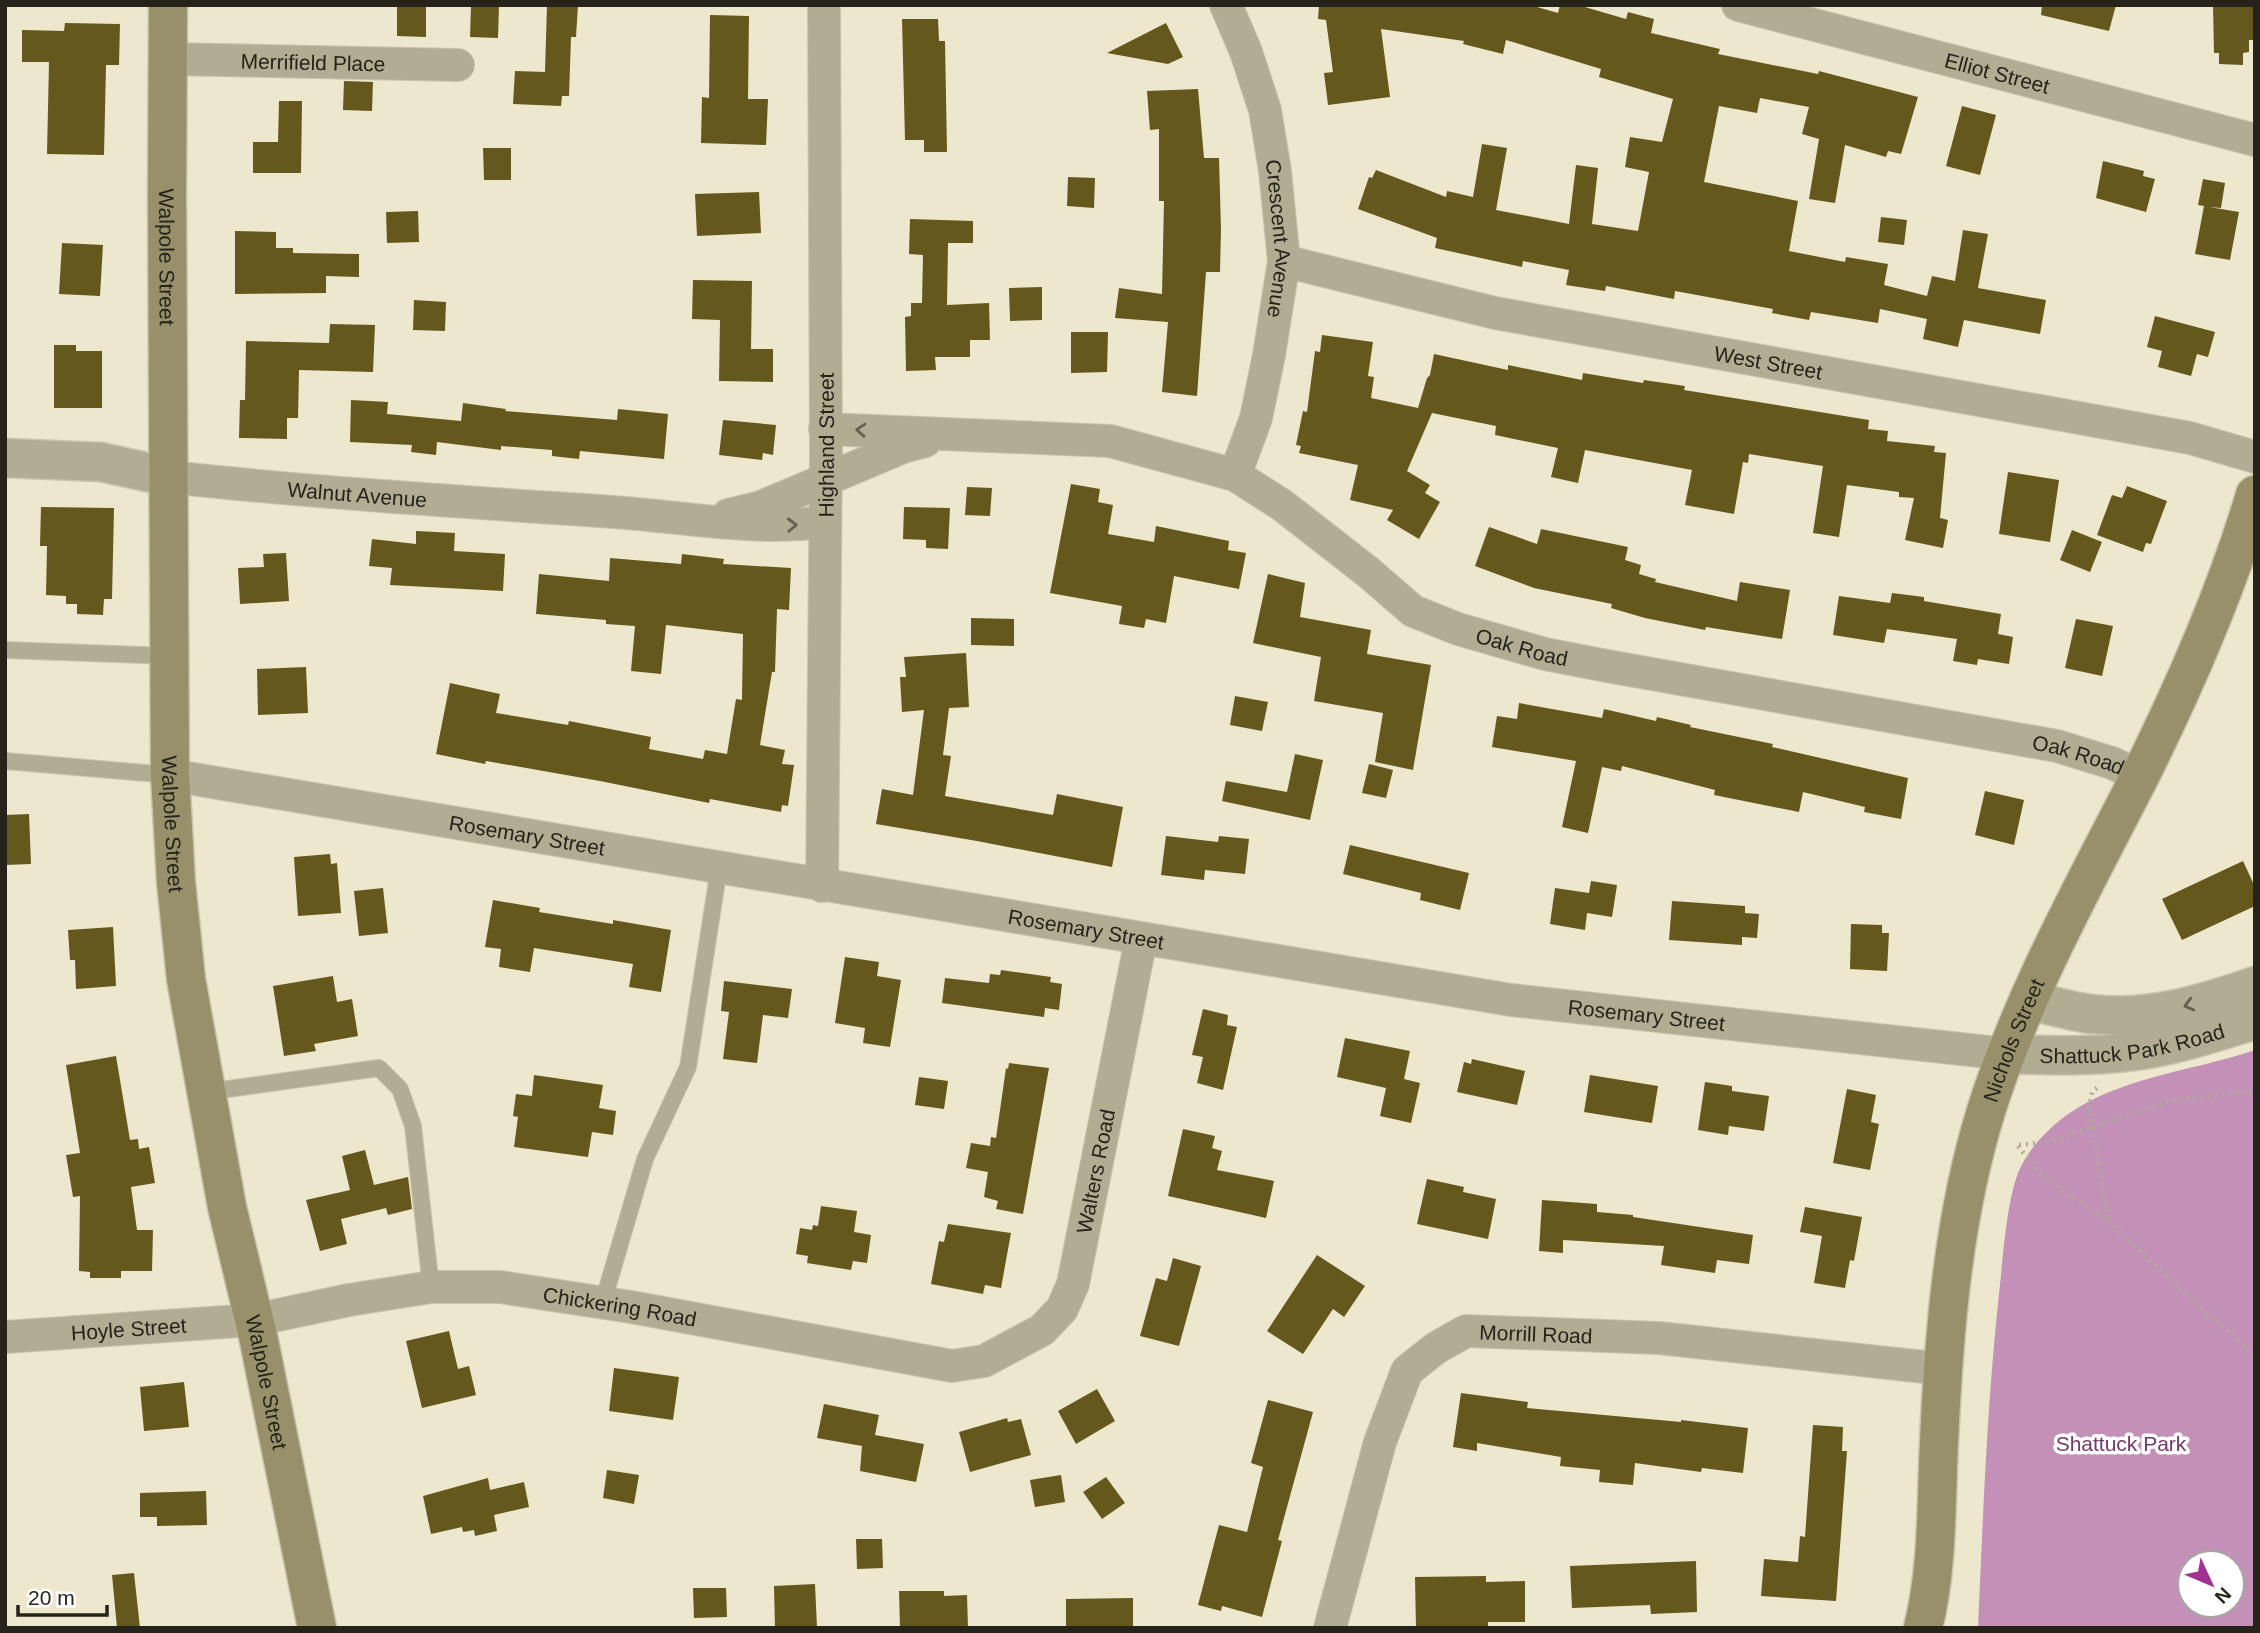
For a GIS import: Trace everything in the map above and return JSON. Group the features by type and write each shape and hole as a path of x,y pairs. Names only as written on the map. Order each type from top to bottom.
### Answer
{"main road":[{"name":"Walpole Street","path":"168,5 170,775 176,882 184,965 227,1207 254,1320 317,1628"},
{"name":"Nichols Street","path":"1923,1628 1931,1584 1942,1368 1960,1214 1987,1107 2029,1000 2063,926 2197,657 2255,495"}],"street":[{"name":"Highland Street","path":"822,886 825,522 824,5"},
{"name":"Crescent Avenue","path":"1226,5 1246,51 1265,110 1275,171 1284,261 1256,418 1235,475"},
{"name":"Elliot Street","path":"1738,5 2255,141"},
{"name":"Merrifield Place","path":"168,59 457,65"},
{"name":"West Street","path":"1284,261 1495,313 2190,438 2255,457"},
{"name":"Oak Road","path":"825,429 1110,441 1235,475 1282,505 1413,611 1458,629 1545,654 2057,746 2112,763 2140,776"},
{"name":"Oak Road","path":"825,480 903,447 947,436"},
{"name":"Walnut Avenue","path":"5,458 101,462 169,477 306,492 710,520 752,526 825,522"},
{"name":"Walnut Avenue","path":"710,520 761,507 825,480"},
{"name":"Rosemary Street","path":"170,775 1141,939 1567,1007 2007,1054"},
{"name":"Walters Road","path":"984,1361 1042,1330 1062,1309 1073,1283 1141,939"},
{"name":"Shattuck Park Road","path":"2029,1000 2083,1013 2126,1016 2181,1008 2255,986"},
{"name":"Shattuck Park Road","path":"2007,1054 2093,1055 2128,1052 2194,1038 2255,1020"},
{"name":"Chickering Road","path":"254,1320 349,1300 431,1287 500,1287 603,1302 952,1366 984,1361"},
{"name":"Hoyle Street","path":"5,1338 254,1320"},
{"name":"Morrill Road","path":"1330,1628 1380,1442 1407,1371 1436,1348 1466,1331 1658,1338 1942,1368"}],"lane":[{"path":"5,650 170,656"},
{"path":"5,761 170,775"},
{"path":"603,1302 645,1159 688,1067 719,868"},
{"path":"206,1091 379,1068 400,1089 413,1126 431,1287"}],"path":[{"path":"2100,1085 2092,1092 2089,1108 2108,1221"},
{"path":"2255,1091 2171,1100 2048,1142 2018,1146 2037,1170 2064,1192 2108,1221 2213,1319 2236,1337 2255,1359"}],"green space":[{"name":"Shattuck Park","path":"2255,1050 2255,1628 1978,1628 1995,1336 2008,1216 2014,1186 2030,1152 2041,1138 2067,1115 2117,1089"}],"building":[{"path":"397,5 426,5 426,37 397,36"},
{"path":"471,5 499,5 498,38 470,37"},
{"path":"547,5 578,5 576,37 571,37 569,96 562,96 561,106 513,104 515,71 545,72"},
{"path":"1319,5 1530,5 1558,13 1560,5 1578,5 1626,19 1628,12 1654,19 1651,33 1720,49 1718,54 1818,74 1819,71 1918,97 1901,154 1888,151 1886,157 1845,145 1835,203 1809,199 1819,139 1802,134 1809,107 1760,98 1757,113 1719,106 1704,182 1798,201 1789,251 1845,262 1846,257 1888,264 1884,285 1927,296 1932,276 1955,281 1963,230 1988,234 1978,288 2046,300 2040,334 1964,320 1958,347 1923,339 1927,319 1880,309 1878,323 1811,312 1809,320 1772,313 1773,309 1675,291 1674,299 1606,286 1605,291 1566,285 1569,270 1523,261 1522,267 1435,248 1437,238 1358,209 1369,177 1372,178 1376,170 1446,197 1447,191 1473,197 1482,144 1507,148 1496,210 1569,224 1576,165 1598,168 1592,224 1638,231 1649,172 1625,167 1630,137 1662,142 1673,99 1599,77 1601,69 1506,40 1503,54 1463,44 1464,41 1381,29 1390,97 1328,105 1324,73 1333,72 1326,20 1318,19"},
{"path":"2042,5 2116,5 2109,31 2041,15"},
{"path":"2213,6 2254,7 2255,40 2249,40 2249,52 2243,53 2243,65 2219,64 2219,53 2214,53"},
{"path":"710,15 749,16 748,99 768,99 766,145 701,143 702,97 709,98"},
{"path":"902,19 938,19 939,41 945,41 947,152 924,152 924,140 905,140"},
{"path":"65,23 120,24 119,65 106,65 104,155 47,154 49,62 22,62 22,30 64,31"},
{"path":"1166,23 1183,57 1168,64 1107,53"},
{"path":"344,81 373,82 372,111 343,110"},
{"path":"1198,89 1204,158 1219,158 1221,230 1220,272 1206,272 1197,396 1162,392 1168,322 1115,318 1119,288 1162,294 1164,201 1159,201 1159,129 1150,130 1147,91"},
{"path":"279,101 302,101 301,173 253,173 253,142 278,142"},
{"path":"1962,106 1996,115 1980,175 1946,166"},
{"path":"483,148 511,148 511,180 484,180"},
{"path":"2103,161 2144,171 2143,176 2155,179 2146,212 2096,198"},
{"path":"1068,177 1095,178 1094,208 1067,206"},
{"path":"2203,179 2225,183 2221,208 2209,207 2239,212 2230,260 2195,254 2204,206 2198,205"},
{"path":"759,192 761,233 697,236 695,194"},
{"path":"418,211 419,242 387,243 386,212"},
{"path":"1881,217 1907,220 1904,245 1878,242"},
{"path":"910,219 973,221 973,243 948,243 947,305 989,303 990,340 970,340 970,357 935,357 936,370 906,371 905,317 911,316 911,303 922,303 923,255 909,254"},
{"path":"235,231 276,232 276,248 293,248 293,253 359,254 359,277 326,276 326,293 235,294"},
{"path":"62,243 103,245 100,296 59,294"},
{"path":"693,280 752,281 751,349 773,349 773,382 719,381 720,320 692,319"},
{"path":"1042,287 1042,320 1010,321 1009,288"},
{"path":"414,300 446,302 445,331 413,330"},
{"path":"2155,316 2215,332 2208,357 2197,354 2191,376 2158,367 2162,351 2147,347"},
{"path":"330,324 375,325 373,372 299,370 298,418 287,418 287,439 239,438 240,400 245,400 246,341 329,343"},
{"path":"1071,332 1108,332 1107,372 1071,373"},
{"path":"1322,335 1373,342 1368,376 1374,377 1371,398 1418,408 1430,375 1434,354 1508,370 1508,365 1582,380 1583,373 1643,383 1644,380 1685,386 1684,390 1869,420 1868,429 1888,431 1887,441 1935,446 1934,452 1946,453 1940,518 1948,520 1943,548 1905,540 1914,498 1899,497 1899,492 1847,485 1839,537 1813,533 1823,466 1749,454 1748,463 1743,462 1734,514 1685,505 1692,470 1585,450 1578,483 1551,477 1558,448 1495,435 1496,426 1432,413 1407,471 1430,485 1425,493 1440,502 1419,539 1387,520 1393,510 1350,500 1358,465 1299,453 1301,446 1296,445 1303,411 1307,412 1315,351 1320,352"},
{"path":"54,345 76,345 76,351 102,351 102,408 54,408"},
{"path":"351,400 388,402 387,414 461,421 463,403 506,409 505,411 617,420 618,409 668,414 664,459 580,451 579,459 552,456 552,450 501,446 501,450 437,442 436,455 411,452 412,445 350,442"},
{"path":"723,420 776,425 773,455 763,453 762,460 719,455"},
{"path":"2008,472 2059,480 2050,542 1999,534"},
{"path":"1071,484 1100,489 1098,502 1113,505 1108,534 1154,542 1156,526 1229,541 1228,550 1246,553 1239,589 1174,576 1166,623 1146,619 1144,628 1119,624 1122,606 1050,593"},
{"path":"2127,486 2167,501 2151,544 2146,543 2143,552 2097,535 2112,495 2122,498"},
{"path":"967,487 992,488 990,516 965,515"},
{"path":"41,507 114,508 112,599 104,599 103,615 77,614 77,604 66,604 66,596 46,595 47,546 40,546"},
{"path":"904,507 950,508 948,549 926,548 926,540 903,539"},
{"path":"1489,527 1537,544 1541,529 1628,547 1625,560 1641,565 1639,574 1656,579 1655,582 1737,601 1740,582 1790,590 1782,639 1706,627 1705,630 1645,618 1611,608 1612,604 1534,588 1475,566"},
{"path":"2072,530 2102,542 2090,572 2060,560"},
{"path":"416,531 455,533 454,551 505,554 503,591 390,585 392,568 369,566 372,539 416,544"},
{"path":"286,553 289,601 240,604 238,568 264,567 263,554"},
{"path":"682,554 724,559 723,564 791,568 789,610 777,609 775,672 772,672 760,745 785,750 782,764 794,765 788,806 782,805 781,812 710,799 709,803 600,781 436,754 450,683 500,694 496,713 568,725 569,721 651,737 649,749 703,759 705,750 727,754 736,699 742,700 743,634 666,625 661,674 631,671 635,626 606,624 606,620 536,614 539,574 609,581 610,558 681,564"},
{"path":"1268,574 1305,583 1300,617 1371,630 1367,654 1431,665 1413,770 1375,762 1383,713 1314,701 1321,657 1253,643"},
{"path":"1892,593 1924,597 1924,601 2001,614 1998,634 2013,637 2009,664 1978,659 1977,665 1953,661 1957,639 1887,629 1884,643 1833,635 1839,596 1890,603"},
{"path":"971,618 1014,619 1014,646 971,645"},
{"path":"2076,619 2113,626 2102,676 2065,668"},
{"path":"966,653 969,707 949,708 943,755 951,756 945,796 1053,815 1057,794 1123,807 1112,867 876,824 882,789 913,795 924,710 902,712 900,677 906,677 904,657"},
{"path":"306,667 308,713 258,715 257,669"},
{"path":"1235,696 1268,702 1262,731 1230,725"},
{"path":"1519,703 1602,718 1604,709 1656,721 1657,717 1908,778 1901,819 1864,812 1865,807 1803,792 1799,812 1714,795 1715,790 1622,766 1621,771 1602,767 1588,833 1562,827 1576,761 1492,747 1497,716 1517,719"},
{"path":"1295,754 1323,760 1310,820 1222,801 1226,781 1287,792"},
{"path":"1369,764 1393,770 1386,798 1362,793"},
{"path":"1985,791 2024,800 2014,845 1975,835"},
{"path":"29,814 31,864 5,865 5,815"},
{"path":"1166,836 1218,842 1219,836 1249,839 1245,874 1205,870 1204,880 1161,875"},
{"path":"1350,845 1469,873 1460,910 1420,900 1421,893 1343,874"},
{"path":"330,854 331,864 337,863 341,913 298,916 294,857"},
{"path":"2243,861 2255,887 2255,906 2182,940 2162,899"},
{"path":"1591,881 1617,885 1612,917 1587,913 1585,930 1550,924 1555,888 1589,893"},
{"path":"383,888 388,933 359,936 354,891"},
{"path":"493,900 540,908 539,912 671,930 661,992 629,987 633,964 534,948 530,972 499,967 501,949 485,947"},
{"path":"1672,901 1745,906 1745,913 1759,914 1757,938 1742,937 1742,945 1669,940"},
{"path":"1851,924 1882,925 1882,933 1889,933 1887,971 1850,969"},
{"path":"113,927 116,986 76,989 75,960 70,960 68,930"},
{"path":"845,957 879,962 877,976 901,980 890,1047 863,1043 865,1028 835,1023"},
{"path":"1001,970 1051,977 1050,982 1062,984 1059,1010 1045,1008 1044,1017 942,1003 945,978 989,983 990,974 1000,975"},
{"path":"333,976 337,1002 352,999 358,1036 314,1044 316,1051 284,1056 273,986"},
{"path":"724,981 792,989 788,1018 763,1015 757,1063 723,1059 729,1012 721,1011"},
{"path":"1203,1009 1228,1015 1227,1025 1237,1027 1223,1090 1197,1083 1203,1057 1192,1055"},
{"path":"1345,1038 1410,1051 1404,1079 1420,1083 1411,1123 1380,1116 1386,1088 1337,1077"},
{"path":"116,1056 130,1140 138,1139 139,1149 149,1147 155,1183 131,1187 137,1230 153,1230 152,1271 121,1271 121,1278 90,1278 90,1272 79,1271 80,1196 73,1197 66,1155 80,1153 66,1065"},
{"path":"1472,1059 1525,1071 1517,1105 1457,1092 1464,1062 1471,1064"},
{"path":"1009,1063 1049,1068 1023,1214 996,1209 998,1201 984,1197 988,1172 966,1168 971,1143 990,1146 991,1137 996,1138 1006,1068 1008,1069"},
{"path":"534,1075 603,1085 599,1108 616,1111 613,1135 592,1132 588,1157 514,1147 518,1117 513,1116 516,1094 532,1096"},
{"path":"1590,1075 1658,1086 1652,1123 1584,1112"},
{"path":"919,1077 948,1081 944,1109 915,1105"},
{"path":"1705,1082 1732,1086 1732,1091 1769,1096 1764,1131 1729,1126 1728,1135 1698,1130"},
{"path":"1847,1089 1876,1095 1871,1122 1879,1124 1870,1170 1833,1163"},
{"path":"1183,1129 1215,1136 1212,1148 1222,1151 1217,1170 1274,1181 1266,1218 1168,1196"},
{"path":"365,1150 374,1185 408,1177 412,1209 388,1215 386,1208 341,1219 347,1244 320,1251 306,1200 350,1190 342,1156"},
{"path":"1427,1179 1464,1187 1463,1192 1496,1199 1488,1239 1417,1224"},
{"path":"1542,1200 1597,1204 1597,1212 1633,1215 1753,1235 1749,1264 1717,1260 1715,1273 1661,1265 1664,1246 1563,1240 1563,1253 1539,1251"},
{"path":"821,1206 857,1211 854,1232 871,1235 867,1263 853,1261 851,1270 807,1263 808,1256 796,1254 800,1228 812,1230 813,1225 818,1226"},
{"path":"1805,1207 1862,1217 1854,1261 1850,1260 1845,1288 1814,1283 1822,1236 1800,1232"},
{"path":"948,1224 1011,1233 1001,1288 985,1285 983,1294 931,1284 939,1241 944,1242"},
{"path":"1317,1255 1365,1286 1344,1317 1333,1309 1303,1354 1267,1331"},
{"path":"1173,1258 1201,1266 1179,1346 1140,1336 1156,1278 1167,1281"},
{"path":"449,1331 458,1369 469,1366 476,1395 422,1408 406,1341"},
{"path":"614,1368 679,1377 673,1420 609,1411"},
{"path":"184,1382 189,1427 144,1431 140,1387"},
{"path":"1097,1389 1115,1421 1076,1444 1058,1411"},
{"path":"1461,1393 1528,1402 1527,1408 1748,1428 1743,1473 1702,1468 1701,1472 1635,1463 1633,1485 1599,1482 1600,1470 1560,1466 1561,1457 1477,1443 1477,1451 1453,1447"},
{"path":"1268,1400 1313,1412 1278,1540 1282,1541 1262,1617 1222,1606 1221,1611 1198,1605 1219,1525 1247,1532 1263,1467 1251,1463"},
{"path":"824,1404 879,1415 875,1435 924,1444 916,1482 860,1471 862,1446 817,1438"},
{"path":"1007,1418 1008,1422 1021,1419 1031,1455 970,1472 959,1432"},
{"path":"1813,1425 1843,1427 1842,1451 1847,1451 1836,1601 1761,1596 1764,1559 1798,1562 1800,1536 1805,1537"},
{"path":"607,1470 639,1475 634,1504 603,1498"},
{"path":"1061,1475 1065,1502 1035,1507 1030,1480"},
{"path":"1106,1477 1125,1503 1102,1519 1083,1492"},
{"path":"488,1478 490,1490 524,1482 529,1507 494,1515 497,1531 475,1536 474,1530 463,1532 462,1527 431,1534 423,1496"},
{"path":"206,1491 207,1525 157,1526 157,1517 140,1517 140,1493"},
{"path":"856,1539 882,1539 883,1568 857,1569"},
{"path":"1696,1561 1697,1612 1651,1614 1650,1605 1572,1608 1570,1566"},
{"path":"134,1573 140,1628 117,1628 112,1575"},
{"path":"1486,1576 1486,1582 1525,1581 1525,1622 1488,1622 1488,1628 1416,1628 1415,1577"},
{"path":"815,1584 817,1628 775,1628 774,1586"},
{"path":"693,1588 726,1588 727,1617 694,1618"},
{"path":"899,1591 944,1591 944,1596 967,1595 968,1628 900,1628"},
{"path":"1133,1598 1133,1628 1066,1628 1066,1599"}]}
